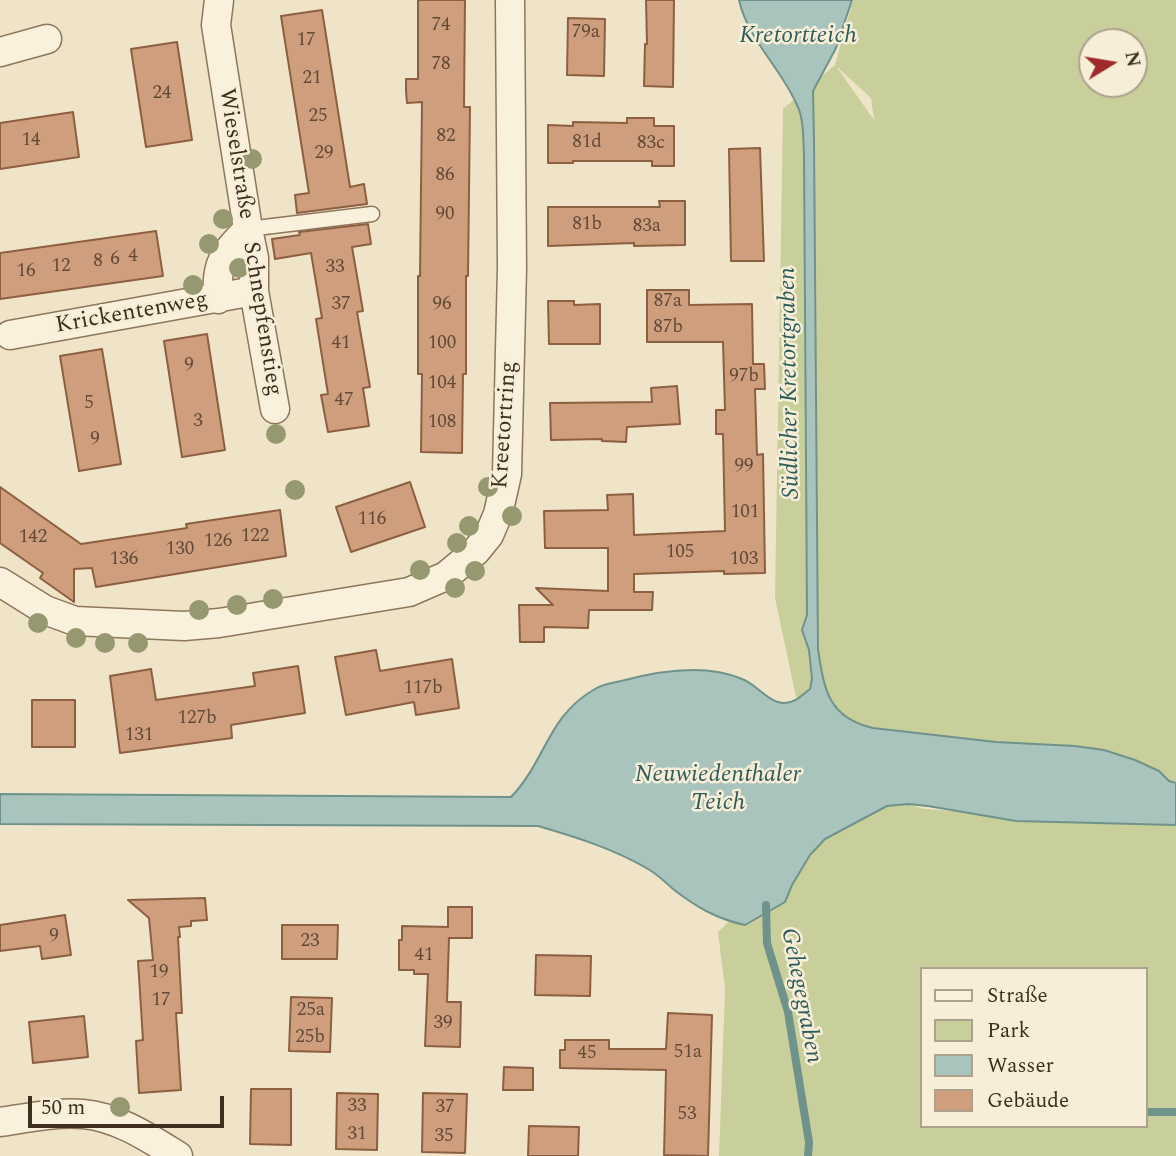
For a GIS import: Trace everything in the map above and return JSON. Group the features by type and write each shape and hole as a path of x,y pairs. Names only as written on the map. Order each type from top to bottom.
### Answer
{"street":[{"name":"Wieselstraße","path":"218,299 216,277 220,264 248,229 216,25 219,0"},
{"name":"Kreetortring","path":"0,582 45,610 75,621 184,626 254,618 409,592 446,576 476,551 489,536 507,474 512,268 510,0"},
{"path":"0,52 47,38"},
{"name":"Schnepfenstieg","path":"248,229 254,258 254,291 275,409"},
{"name":"Krickentenweg","path":"10,335 254,291"},
{"path":"0,1122 85,1114 125,1126 178,1156"}],"lane":[{"path":"248,229 372,214"}],"green space":[{"path":"853,0 1176,0 1176,1156 719,1156 725,989 718,932 860,793 925,809 1147,824 800,716 775,598 783,109 835,65","holes":["838,68 871,98 874,120"]}],"water":[{"name":"Neuwiedenthaler Teich","path":"739,0 852,0 836,48 813,91 818,649 826,689 831,700 846,717 873,728 996,742 1075,746 1104,750 1135,760 1159,771 1169,781 1176,783 1176,825 1016,821 928,806 887,806 825,839 810,855 785,902 745,925 716,916 699,907 651,871 622,855 538,826 0,824 0,794 511,797 523,783 567,712 579,700 601,686 650,674 697,670 728,674 742,679 772,700 783,703 794,701 810,689 812,679 809,650 802,630 807,615 803,129 797,105 757,41"}],"building":[{"path":"418,0 465,0 464,107 470,107 466,374 463,374 462,453 421,452 422,374 418,374 418,276 422,102 407,103 406,91 406,79 418,79"},
{"path":"646,0 674,0 673,87 644,86"},
{"path":"322,10 350,187 364,184 367,204 297,213 295,195 309,193 281,16"},
{"path":"568,18 605,19 604,76 567,75"},
{"path":"177,42 192,140 146,147 131,49"},
{"path":"73,112 79,157 0,169 0,123"},
{"path":"627,118 654,118 654,126 674,126 674,166 652,166 652,161 548,163 548,125 573,126 573,122 627,123"},
{"path":"760,148 764,261 731,261 729,149"},
{"path":"659,201 685,201 685,245 634,246 634,243 548,246 548,207 660,207"},
{"path":"368,224 371,244 352,247 363,311 357,312 370,387 363,388 369,426 328,432 321,395 328,394 316,319 322,318 311,253 275,259 272,239 300,235 299,232"},
{"path":"156,231 163,276 0,299 0,253"},
{"path":"647,290 689,290 689,305 752,304 753,364 764,364 765,389 755,389 757,455 763,454 765,573 724,574 724,571 634,574 634,592 653,592 652,610 589,610 588,628 544,627 544,642 520,642 519,605 553,605 536,588 608,591 608,548 545,548 544,511 608,510 607,495 633,494 634,535 725,531 723,434 716,434 716,410 725,410 723,342 647,342"},
{"path":"548,301 574,301 574,305 600,304 600,344 549,344"},
{"path":"207,334 225,450 182,457 164,341"},
{"path":"102,349 121,464 79,471 60,356"},
{"path":"677,386 680,424 627,427 626,442 602,439 551,440 550,403 652,402 651,388"},
{"path":"410,482 425,527 351,552 336,507"},
{"path":"0,487 81,544 280,510 286,556 96,587 92,568 74,569 74,602 40,578 43,573 0,543"},
{"path":"376,650 380,671 452,659 459,708 416,715 414,702 346,715 335,657"},
{"path":"298,666 305,713 231,725 232,738 120,753 110,676 151,669 156,700 255,686 253,673"},
{"path":"32,700 75,700 75,747 32,747"},
{"path":"205,898 207,920 191,921 191,926 179,927 182,1013 176,1013 181,1090 139,1093 136,1041 143,1040 138,961 153,960 149,918 128,900"},
{"path":"448,907 472,907 472,938 449,938 447,1002 461,1002 460,1047 425,1046 428,974 399,970 399,940 402,940 402,926 448,927"},
{"path":"65,915 71,955 42,959 40,946 0,951 0,925"},
{"path":"282,925 338,925 337,959 282,959"},
{"path":"536,955 591,956 590,996 535,995"},
{"path":"291,997 332,998 330,1052 289,1051"},
{"path":"668,1013 712,1015 708,1156 664,1155 666,1070 560,1068 560,1050 565,1050 565,1040 609,1040 609,1049 666,1049"},
{"path":"84,1016 88,1057 33,1063 29,1022"},
{"path":"504,1067 533,1068 533,1090 503,1090"},
{"path":"251,1089 291,1089 291,1145 250,1144"},
{"path":"337,1093 378,1094 377,1150 336,1149"},
{"path":"423,1093 467,1094 465,1153 422,1152"},
{"path":"529,1126 579,1127 578,1156 528,1156"}],"waterway":[{"name":"Gehegegraben","path":"766,905 767,943 788,1012 809,1142 808,1156"},
{"path":"1148,1112 1176,1112"}],"water label":[{"name":"Kretortteich","path":"798,37"},
{"name":"Südlicher Kretortgraben","path":"791,383"}]}
